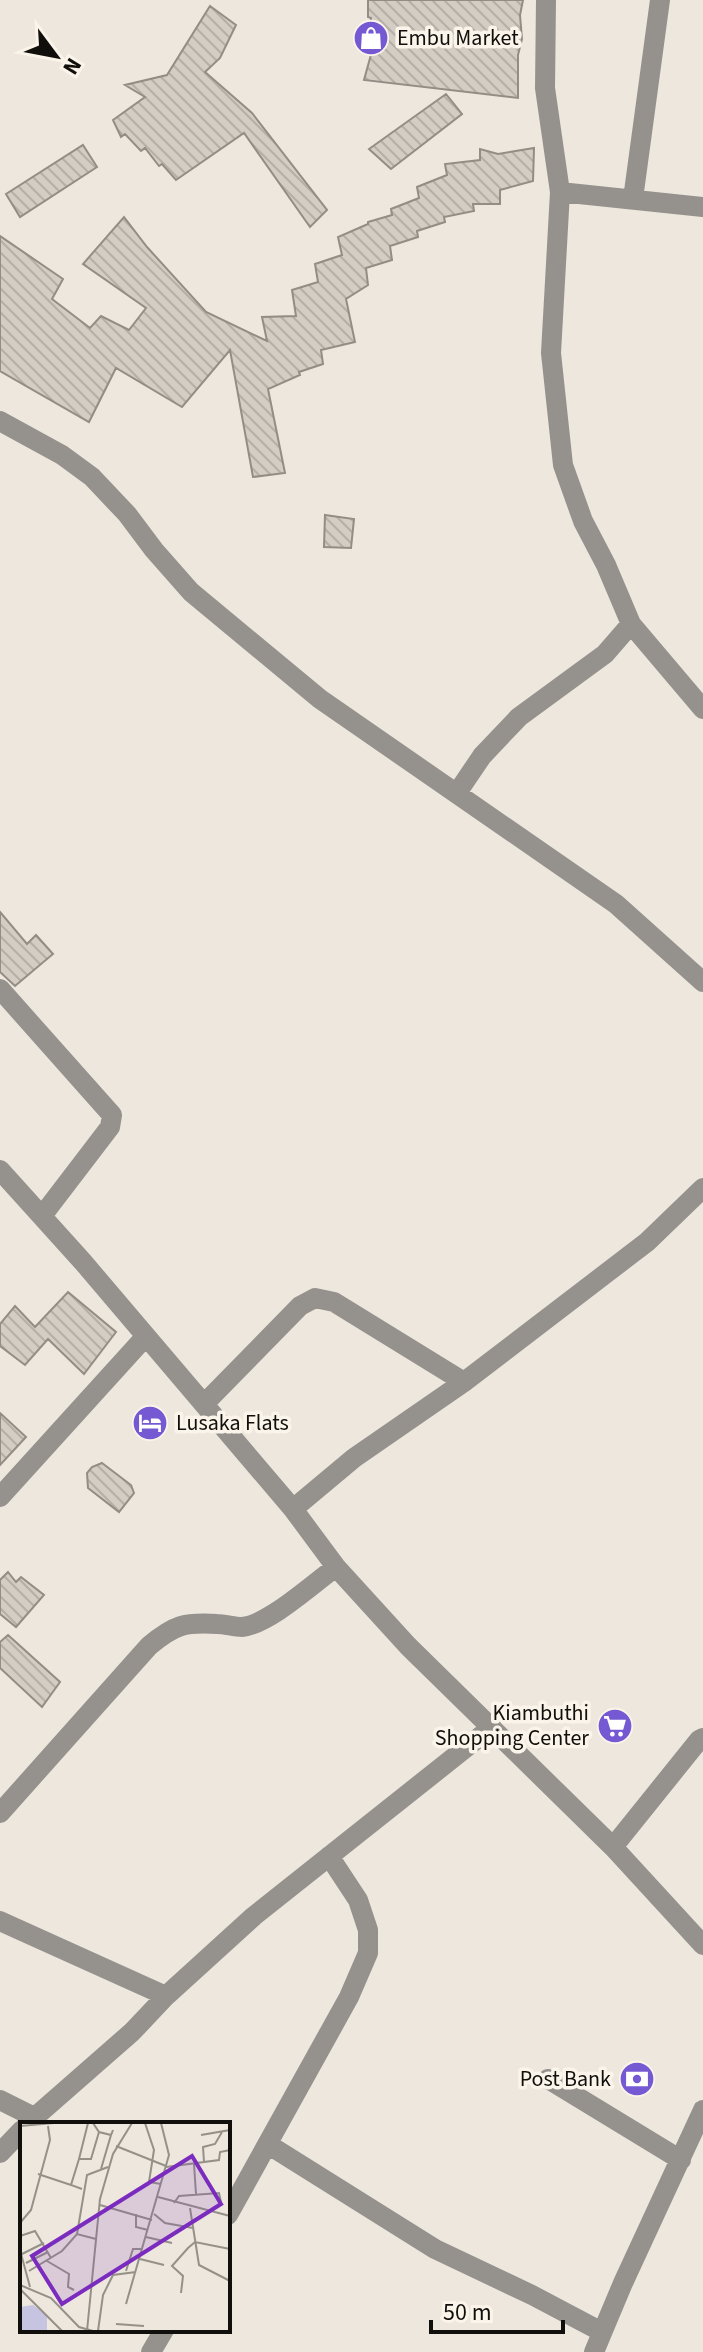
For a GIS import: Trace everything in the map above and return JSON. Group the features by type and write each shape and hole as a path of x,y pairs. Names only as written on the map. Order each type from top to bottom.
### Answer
{"street":[{"path":"546,0 545,88 560,192 551,353 563,465 583,521 631,624 703,709"},
{"path":"633,199 660,0"},
{"path":"560,192 703,207"},
{"path":"0,421 62,455 92,477 191,592 320,699 616,904 703,982"},
{"path":"457,793 482,756 519,717 605,654 631,624"},
{"path":"0,989 112,1115 110,1127 42,1216"},
{"path":"0,1170 293,1509 336,1567 408,1646 613,1847 703,1945"},
{"path":"293,1509 354,1458 464,1382 647,1242 703,1188"},
{"path":"204,1404 300,1306 315,1298 334,1302 464,1382"},
{"path":"0,1497 146,1336"},
{"path":"0,1813 149,1646 168,1630 184,1624 242,1627 264,1620 336,1567"},
{"path":"30,2122 132,2032 166,1996 254,1916 492,1727"},
{"path":"613,1847 703,1738"},
{"path":"230,2212 349,1997 368,1953 368,1930 358,1900 329,1856"},
{"path":"0,1921 166,1996"},
{"path":"548,2079 681,2160"},
{"path":"0,2100 26,2122"},
{"path":"594,2352 703,2110"},
{"path":"0,2153 20,2132"},
{"path":"269,2145 435,2249 602,2332"},
{"path":"151,2352 163,2332"}],"building":[{"path":"368,0 523,0 518,98 364,80 372,51 367,50 371,18 368,17"},
{"path":"210,6 236,25 220,58 205,72 252,113 327,210 310,227 244,133 176,180 162,164 159,166 145,148 141,151 125,134 121,137 113,120 145,97 125,85 167,75"},
{"path":"446,94 462,114 391,169 369,149"},
{"path":"83,145 97,167 20,217 6,194"},
{"path":"534,148 533,181 500,190 500,204 473,204 474,211 444,217 445,222 417,231 418,237 390,246 392,260 366,268 368,285 346,299 355,342 321,350 323,364 299,372 300,375 268,389 285,473 253,477 230,350 182,407 116,368 89,422 0,371 0,236 63,279 52,299 90,328 101,316 129,330 146,308 83,264 124,217 206,312 267,341 262,317 296,316 292,290 318,282 315,264 342,255 338,237 368,222 392,215 391,209 419,198 417,187 447,175 445,164 480,160 480,149 498,154"},
{"path":"325,515 354,519 351,548 324,547"},
{"path":"0,912 27,944 36,935 53,954 15,986 0,972"},
{"path":"68,1292 116,1332 84,1374 48,1339 25,1365 0,1346 0,1324 15,1306 35,1327"},
{"path":"0,1413 26,1437 0,1465"},
{"path":"102,1463 131,1485 134,1493 119,1512 88,1488 87,1473"},
{"path":"8,1572 16,1582 21,1577 44,1595 16,1627 0,1614 0,1580"},
{"path":"8,1635 60,1682 42,1707 0,1668 0,1642"}],"place":[{"name":"Embu Market","path":"371,38"},
{"name":"Lusaka Flats","path":"150,1423"},
{"name":"Kiambuthi Shopping Center","path":"615,1726"},
{"name":"Post Bank","path":"637,2079"}]}
